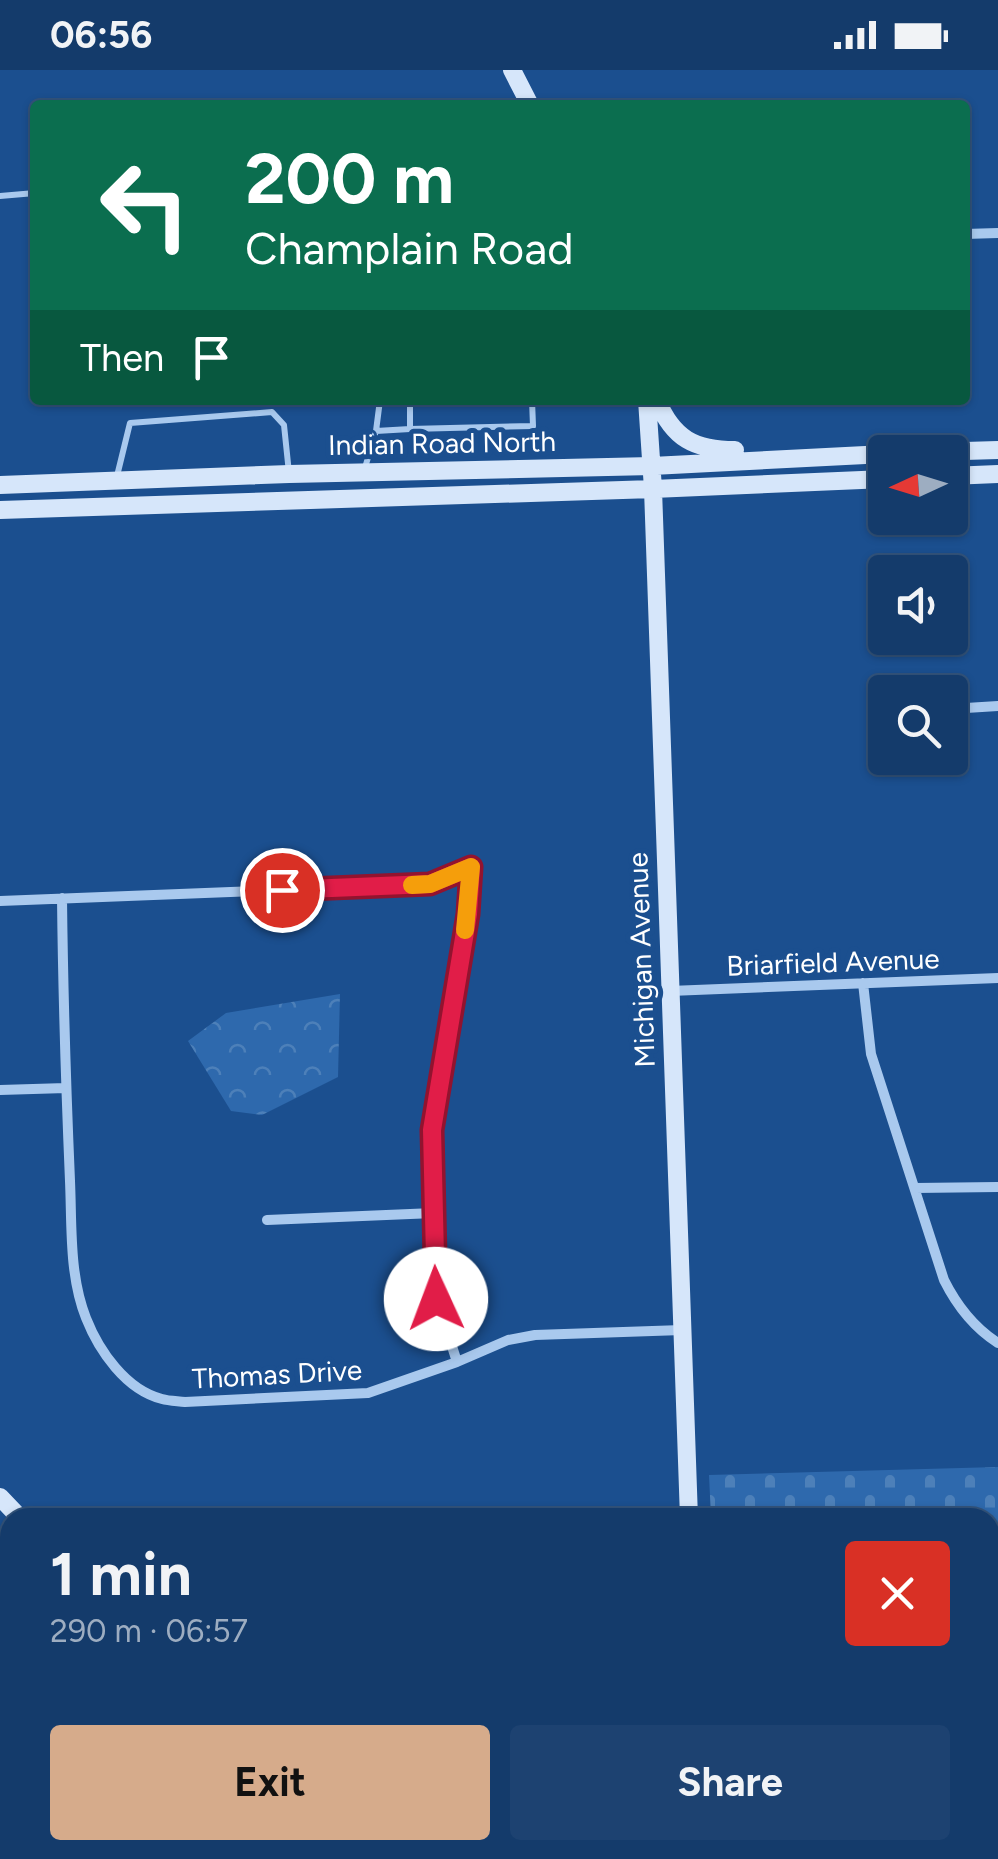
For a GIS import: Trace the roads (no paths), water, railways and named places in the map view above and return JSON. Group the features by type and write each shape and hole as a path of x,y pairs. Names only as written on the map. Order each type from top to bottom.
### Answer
{"main road":[{"path":"512,70 527,100"},
{"name":"Michigan Avenue","path":"647,405 689,1508"},
{"path":"660,405 675,430 693,444 790,458"},
{"path":"968,451 998,450"},
{"name":"Indian Road North","path":"0,485 652,466 868,455"},
{"path":"968,475 998,474"},
{"name":"Indian Road North","path":"0,510 868,480"}],"street":[{"path":"970,234 998,233"},
{"path":"968,707 998,706"},
{"path":"0,901 430,884 471,867 468,914 432,1130 436,1299 457,1362"},
{"name":"Thomas Drive","path":"62,898 75,1282 96,1341 137,1388 160,1399 184,1402 368,1394 508,1340 535,1335 682,1330"},
{"name":"Briarfield Avenue","path":"670,991 998,978"},
{"path":"863,983 871,1054 944,1280 974,1323 998,1342"},
{"path":"0,1090 66,1088"},
{"path":"915,1188 998,1188"},
{"path":"267,1220 434,1213"}],"lane":[{"path":"0,196 30,194"},
{"path":"364,473 379,405"},
{"path":"410,405 410,429"},
{"path":"376,431 533,426 532,405"},
{"path":"116,482 130,423 272,412 284,426 290,474"}]}
